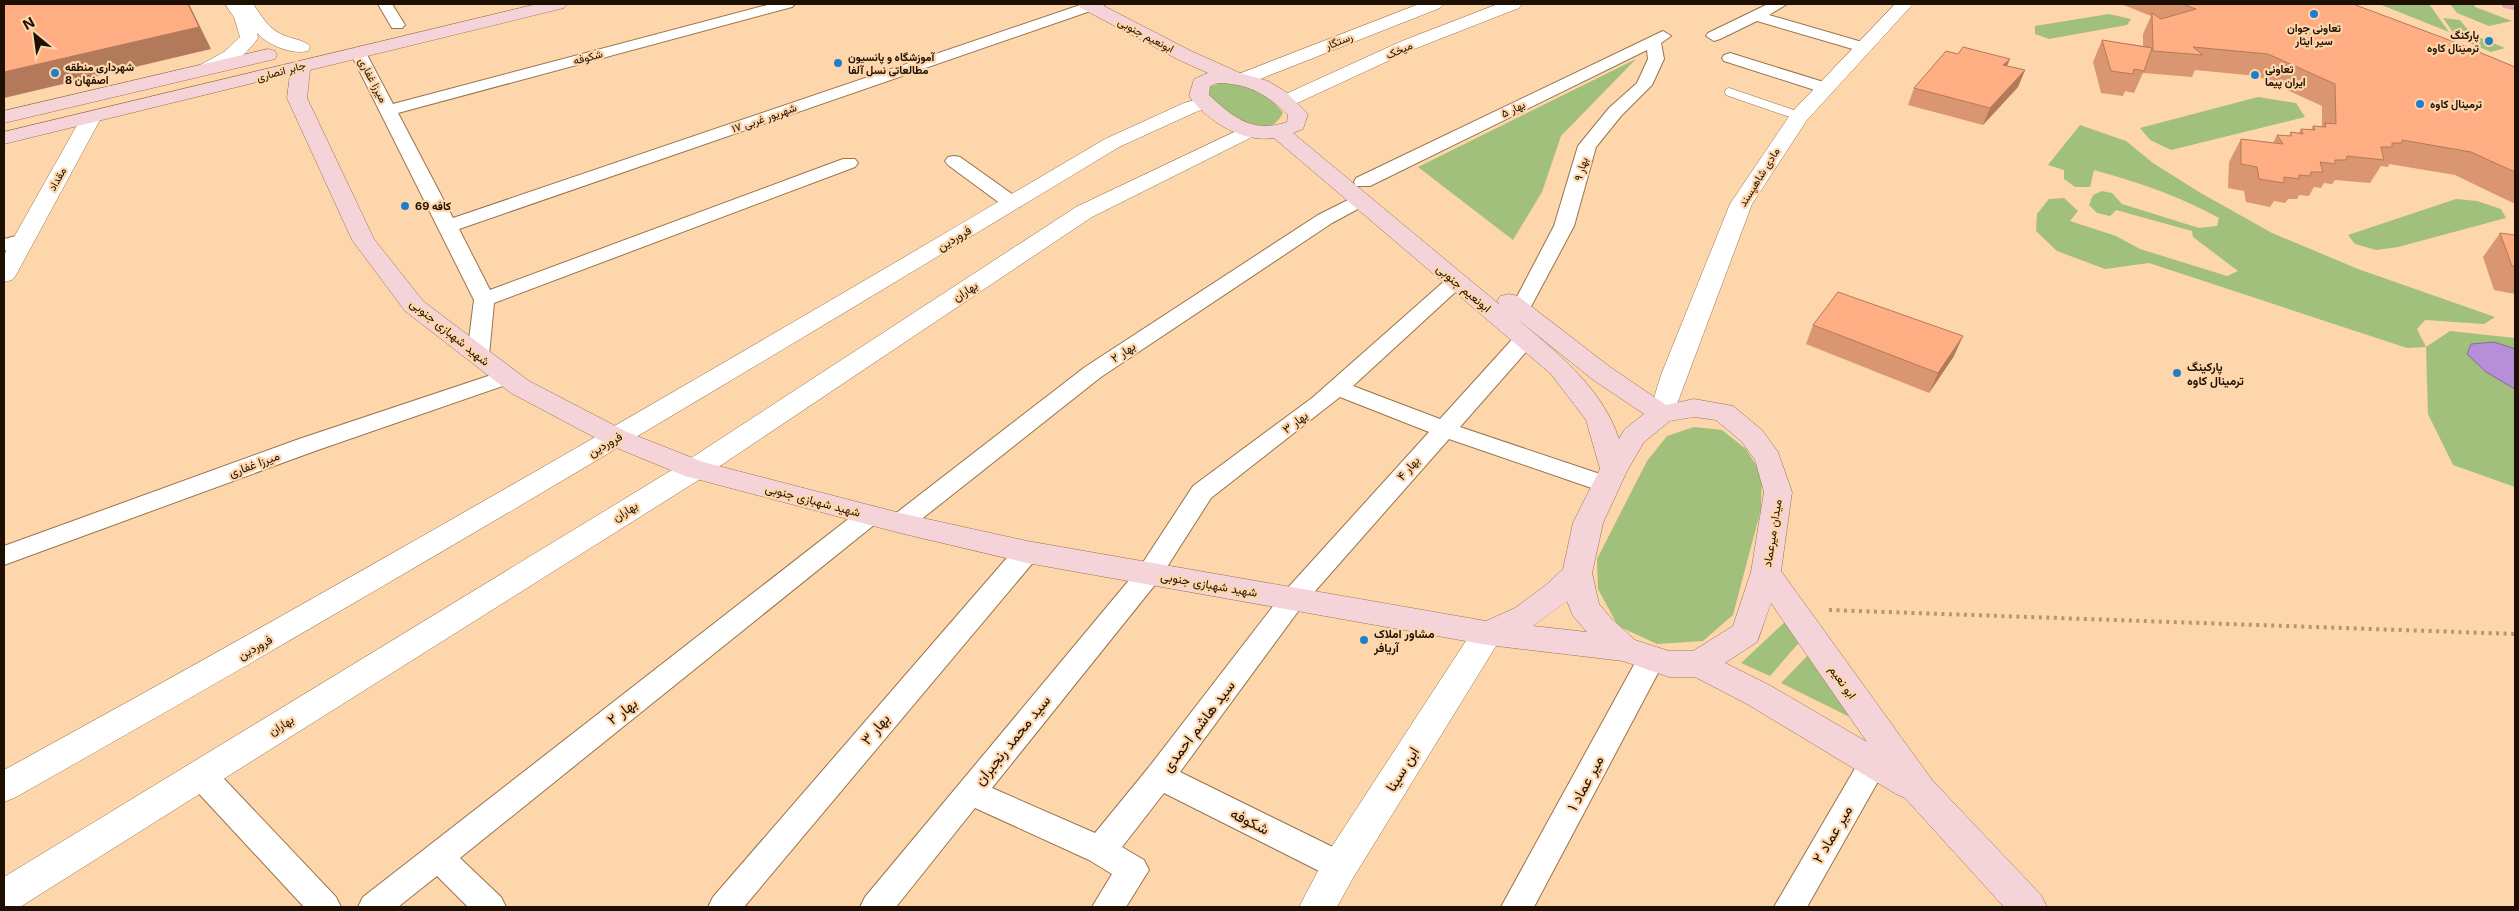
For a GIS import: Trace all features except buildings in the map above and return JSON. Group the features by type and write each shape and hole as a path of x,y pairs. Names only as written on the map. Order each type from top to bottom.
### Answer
{"main road":[{"name":"جابر انصاری","path":"4,138 258,77 302,56 397,25 486,4"},
{"name":"جابر انصاری","path":"4,117 207,70 302,56 358,52 558,4"},
{"path":"2509,4 2515,6"},
{"name":"ابونعیم جنوبی","path":"1084,6 1184,55 1280,94 1286,101"},
{"name":"ابونعیم جنوبی","path":"1084,6 1204,93 1222,118 1249,131"},
{"path":"258,77 297,98 302,56"},
{"path":"1204,93 1214,77 1239,78"},
{"name":"شهید شهبازی جنوبی","path":"297,98 363,240 414,306 520,387 617,438 695,468 900,523 1027,552 1488,633 1638,653"},
{"path":"1249,131 1259,133 1288,129 1298,114 1286,101"},
{"name":"ابونعیم جنوبی","path":"1288,129 1362,191 1520,310 1601,374 1662,414"},
{"name":"ابونعیم جنوبی","path":"1362,191 1456,281 1560,368 1599,419 1610,477"},
{"name":"میدان میرعماد","path":"1638,653 1584,608 1577,573 1588,523 1610,477 1634,436 1662,414 1694,408 1724,412 1752,436 1768,459 1778,492 1766,572 1746,634 1698,664"},
{"name":"ابو نعیم","path":"1766,572 1920,791 2028,907"},
{"path":"1488,633 1526,616 1557,593 1577,573"},
{"path":"1638,653 1670,664 1698,664"},
{"name":"ابو نعیم","path":"1698,664 1759,695 1920,791"}],"street":[{"path":"207,70 230,56 249,38 243,17 234,4"},
{"path":"244,4 265,34 302,56"},
{"path":"385,4 397,25"},
{"name":"شکوفه","path":"389,110 787,4"},
{"name":"رستگار","path":"1239,78 1434,4"},
{"name":"میخک","path":"1286,101 1408,46 1513,4"},
{"path":"1714,36 1779,4"},
{"name":"مادی شاهپسند","path":"1662,414 1674,375 1741,204 1799,116 1904,4"},
{"name":"۱۷ شهریور غربی","path":"450,226 1084,6"},
{"path":"1757,16 1863,47"},
{"name":"بهار ۵","path":"1362,191 1658,39"},
{"name":"بهار ۹","path":"1520,310 1564,226 1587,146 1615,112 1644,85 1656,59 1658,39"},
{"name":"میرزا غفاری","path":"358,52 450,226 484,300"},
{"path":"1730,58 1824,88"},
{"name":"فروردین","path":"4,787 333,603 617,438 1112,143 1192,107 1204,93"},
{"name":"مقداد","path":"4,275 14,242 91,118"},
{"name":"بهاران","path":"4,897 695,468 1084,212 1249,131"},
{"path":"954,161 1012,203"},
{"path":"478,355 484,300 849,163"},
{"name":"بهار ۲","path":"900,523 1093,372 1325,219 1362,191"},
{"name":"بهار ۳","path":"1149,574 1202,492 1337,388 1456,281"},
{"name":"بهار ۴","path":"1293,599 1443,428 1525,339"},
{"name":"میرزا غفاری","path":"4,556 298,448 506,377"},
{"path":"1337,388 1443,428 1610,477"},
{"name":"بهار ۲","path":"374,907 870,515"},
{"name":"بهار ۳","path":"724,907 1027,552"},
{"name":"سید محمد رنجبران","path":"876,907 1149,574"},
{"name":"سید هاشم احمدی","path":"1100,850 1160,776 1293,599"},
{"name":"ابن سینا","path":"1318,907 1340,866 1488,633"},
{"name":"میر عماد ۱","path":"1517,907 1638,653"},
{"name":"میر عماد ۲","path":"1790,907 1874,762"},
{"path":"201,775 325,907"},
{"name":"شکوفه","path":"1160,776 1340,866"},
{"path":"970,792 1100,850 1132,870 1108,907"},
{"path":"438,857 490,907"}],"lane":[{"path":"1729,92 1799,116"}],"path":[{"path":"1791,609 2515,634"}],"green space":[{"path":"2379,4 2429,4 2449,32"},
{"path":"2450,4 2474,4 2475,7 2512,21 2489,26 2457,13"},
{"path":"2109,14 2131,19 2127,25 2049,39 2035,34 2035,26"},
{"path":"2443,18 2460,20 2471,34 2505,48 2491,52 2457,38"},
{"path":"1636,59 1561,136 1542,192 1513,240 1418,167"},
{"path":"1223,82 1257,91 1270,100 1283,113 1275,123 1266,127 1246,124 1208,98 1207,91 1211,86"},
{"path":"2258,97 2296,103 2305,117 2171,150 2150,140 2140,128"},
{"path":"2080,125 2126,141 2153,163 2199,192 2272,233 2358,269 2495,317 2484,324 2425,320 2417,329 2426,347 2407,348 2149,263 2105,269 2057,251 2036,231 2037,214 2049,199 2064,198 2078,211 2070,221 2116,236 2140,249 2227,276 2238,271 2193,237 2192,231 2116,210 2110,216 2097,213 2089,205 2093,195 2102,191 2112,193 2122,204 2199,228 2217,226 2219,218 2158,190 2094,170 2090,187 2075,187 2064,179 2064,170 2048,165"},
{"path":"2456,199 2477,201 2501,209 2506,218 2398,247 2376,250 2355,244 2348,235"},
{"path":"2450,331 2515,338 2515,487 2453,465 2428,414 2426,347"},
{"path":"1694,427 1722,430 1746,449 1762,475 1761,509 1733,615 1703,641 1657,644 1618,626 1598,589 1597,559 1647,461 1667,436"},
{"path":"1786,621 1803,638 1770,676 1741,663"},
{"path":"1812,651 1866,725 1781,683"}],"shaded area":[{"path":"2494,342 2515,349 2515,389 2486,372 2467,354 2471,344"}],"place":[{"name":"تعاونی جوان سیر ایثار","path":"2314,14"},
{"name":"پارکنگ ترمینال کاوه","path":"2489,41"},
{"name":"آموزشگاه و پانسیون مطالعاتی نسل آلفا","path":"838,63"},
{"name":"شهرداری منطقه 8 اصفهان","path":"55,73"},
{"name":"تعاونی ایران پیما","path":"2255,75"},
{"name":"ترمینال کاوه","path":"2420,104"},
{"name":"کافه 69","path":"405,206"},
{"name":"پارکینگ ترمینال کاوه","path":"2177,373"},
{"name":"مشاور املاک آریافر","path":"1364,640"}]}
